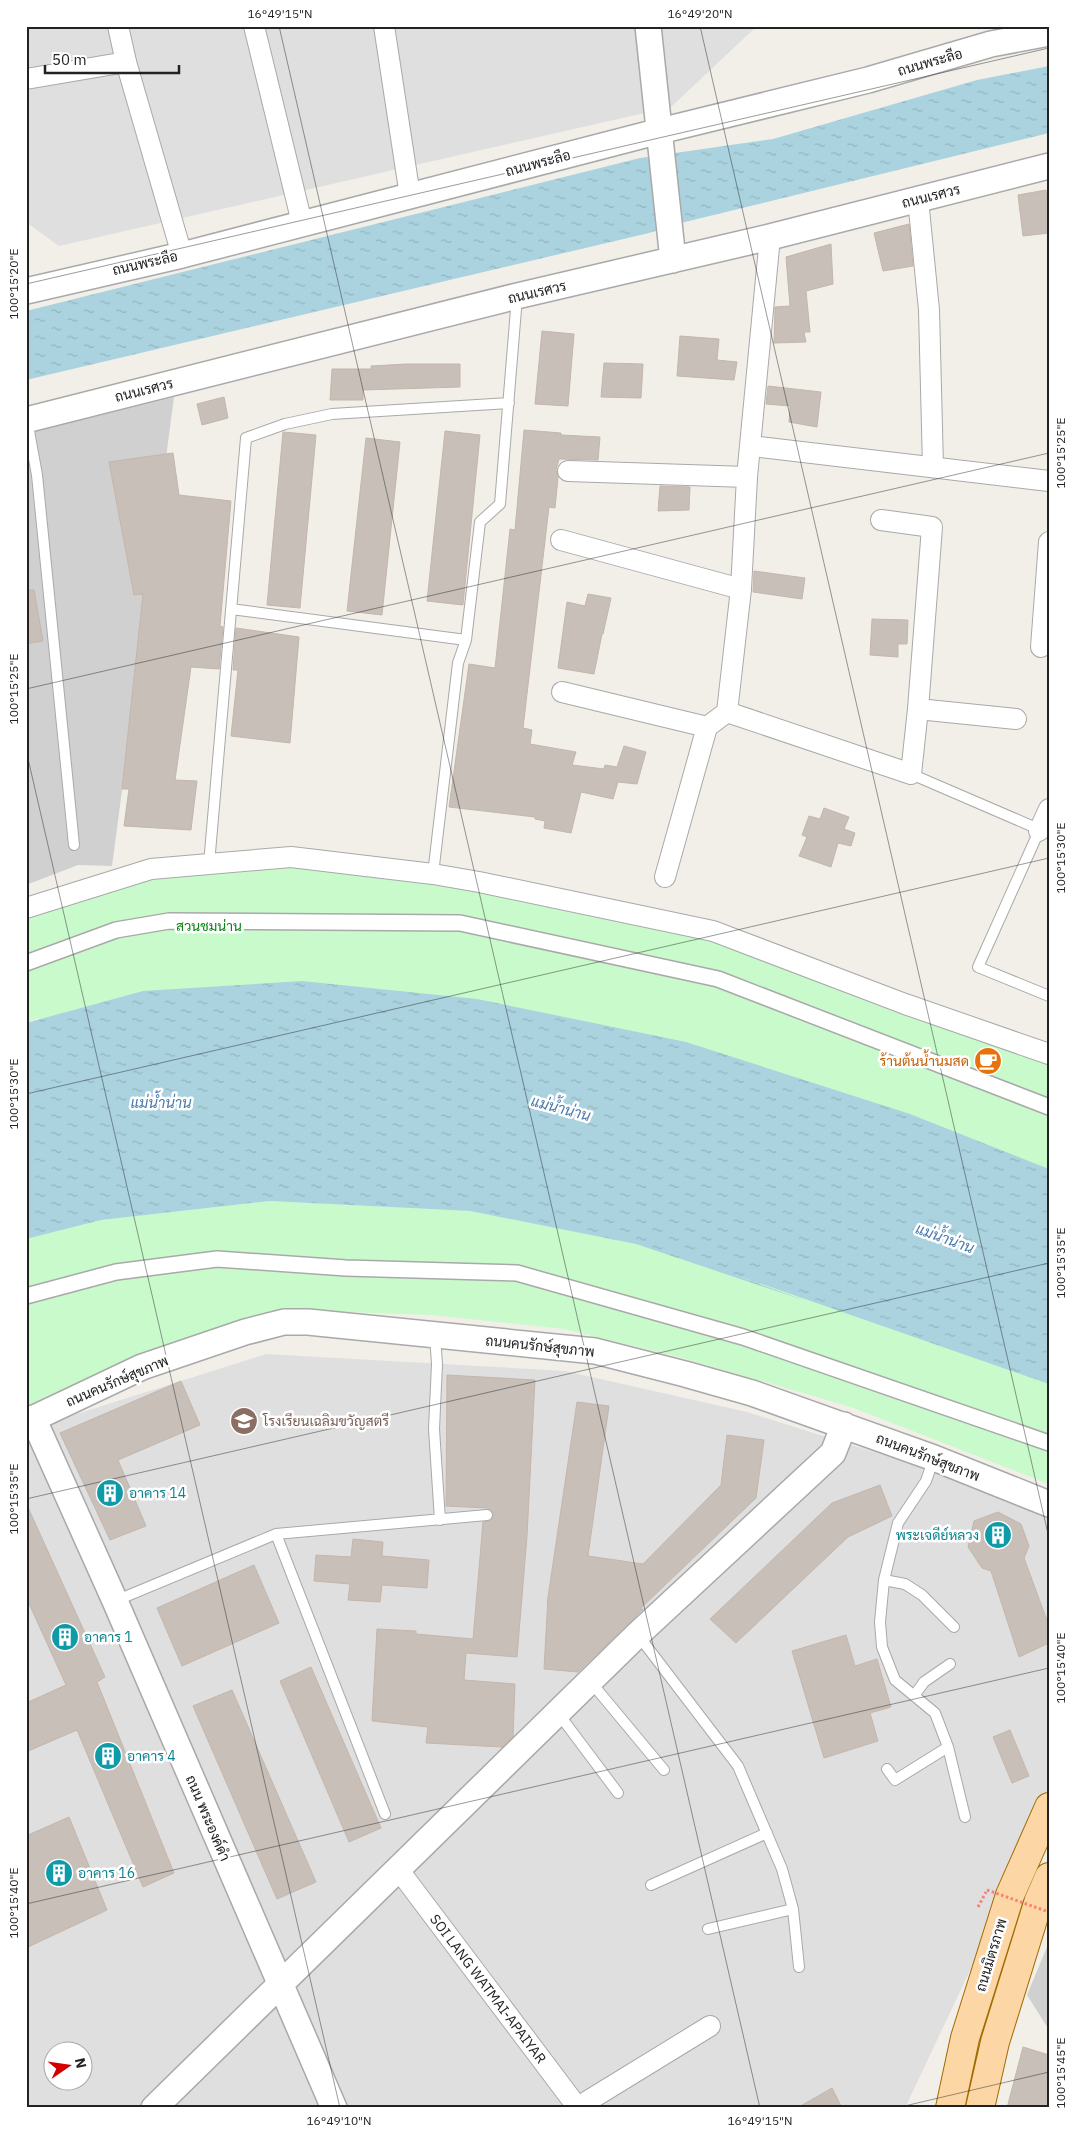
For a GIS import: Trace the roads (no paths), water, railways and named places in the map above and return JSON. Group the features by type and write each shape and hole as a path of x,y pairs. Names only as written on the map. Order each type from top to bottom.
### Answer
{"main road":[{"name":"ถนนมิตรภาพ","path":"950,2108 965,2038 1010,1895 1049,1807"},
{"path":"980,2108 995,2042 1039,1900 1049,1876"}],"street":[{"path":"118,26 126,62 182,255"},
{"path":"254,26 302,223"},
{"path":"384,26 410,196"},
{"path":"648,26 672,248"},
{"name":"ถนนพระลือ","path":"26,290 182,255 410,196 661,139 991,44 1049,33"},
{"path":"26,80 126,62"},
{"name":"ถนนเรศวร","path":"26,420 518,296 672,248 770,237 1049,166"},
{"path":"918,199 930,310 933,467"},
{"path":"666,877 707,727 726,712 741,589 747,476 770,237"},
{"path":"751,446 1049,480"},
{"path":"568,471 747,476"},
{"path":"726,712 911,774 932,527 881,520"},
{"path":"561,540 741,589"},
{"path":"1041,647 1049,542"},
{"path":"562,692 707,727"},
{"path":"918,709 1016,719"},
{"path":"1044,829 1049,809"},
{"path":"26,908 151,869 290,857 433,874 713,931 904,1004 1049,1054"},
{"path":"26,963 116,930 169,921 460,923 718,979 1049,1107"},
{"path":"26,1296 116,1272 217,1259 346,1268 517,1273 743,1337 1049,1443"},
{"name":"ถนนคนรักษ์สุขภาพ","path":"30,1420 142,1367 245,1332 284,1322 308,1322 595,1352 685,1374 752,1393 844,1425 934,1458 1049,1504"},
{"name":"ถนน พระองค์ดำ","path":"30,1420 115,1601 334,2108"},
{"path":"154,2108 637,1635 834,1453 844,1425"},
{"name":"SOI LANG WATMAI-APAIYAR","path":"398,1870 578,2108"},
{"path":"578,2108 710,2026"}],"lane":[{"path":"433,874 458,663 466,640 480,522 500,504 518,296"},
{"path":"208,864 246,438 285,424 332,414 509,403"},
{"path":"26,420 74,846"},
{"path":"232,609 466,640"},
{"path":"911,774 1044,829 978,967 1049,996"},
{"path":"435,1335 437,1364 434,1429 440,1520"},
{"path":"934,1458 926,1481 898,1523 884,1580 880,1622 882,1648 895,1680 935,1713 948,1746 965,1817"},
{"path":"115,1601 276,1534 487,1515"},
{"path":"276,1534 385,1814"},
{"path":"884,1580 905,1584 922,1595 954,1627"},
{"path":"637,1635 738,1766 782,1869 793,1909 799,1967"},
{"path":"914,1696 924,1682 950,1664"},
{"path":"590,1681 664,1770"},
{"path":"558,1713 618,1793"},
{"path":"887,1769 895,1780 948,1746"},
{"path":"651,1885 767,1833"},
{"path":"708,1929 793,1909"}],"water":[{"path":"1049,66 1049,133 685,222 649,233 26,380 26,311 640,158 773,139 977,80"},
{"name":"แม่น้ำน่าน","path":"302,981 477,999 686,1042 910,1114 1049,1169 1049,1384 733,1274 809,1302 636,1244 470,1211 270,1201 101,1220 26,1239 26,1023 143,991"}],"place":[{"name":"ร้านต้นน้ำนมสด","path":"988,1061"},
{"name":"โรงเรียนเฉลิมขวัญสตรี","path":"244,1421"},
{"name":"อาคาร 14","path":"110,1493"},
{"name":"พระเจดีย์หลวง","path":"998,1535"},
{"name":"อาคาร 1","path":"65,1637"},
{"name":"อาคาร 4","path":"108,1756"},
{"name":"อาคาร 16","path":"59,1873"}],"park label":[{"name":"สวนชมน่าน","path":"209,926"}]}
